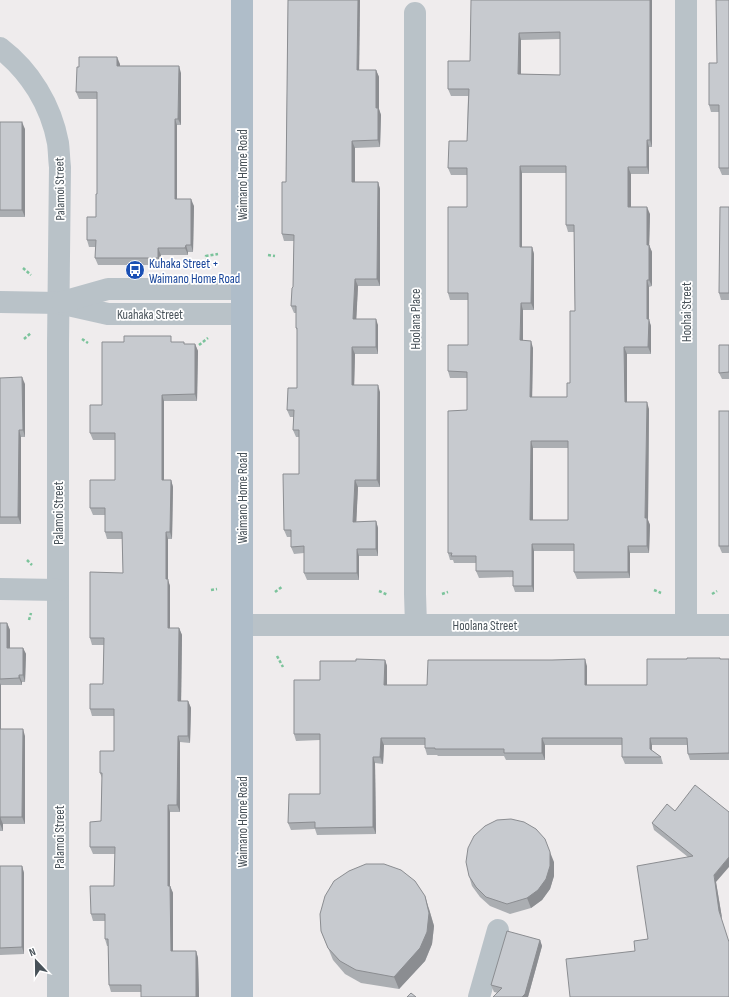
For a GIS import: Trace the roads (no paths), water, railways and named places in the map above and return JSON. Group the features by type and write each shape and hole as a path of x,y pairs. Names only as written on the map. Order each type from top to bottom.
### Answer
{"main road":[{"name":"Waimano Home Road","path":"242,0 242,997"}],"street":[{"name":"Hoohai Street","path":"686,0 686,625"},
{"name":"Hoolana Place","path":"415,14 416,625"},
{"name":"Palamoi Street","path":"0,48 28,74 44,99 52,119 58,143 60,167 58,997"},
{"name":"Kuahaka Street","path":"59,303 108,289 242,288"},
{"name":"Kuahaka Street","path":"0,302 59,303 108,314 242,314"},
{"path":"0,589 58,590"},
{"name":"Hoolana Street","path":"242,625 729,625"},
{"path":"479,997 498,930"}],"place":[{"name":"Kuhaka Street + Waimano Home Road","path":"135,270"}]}
